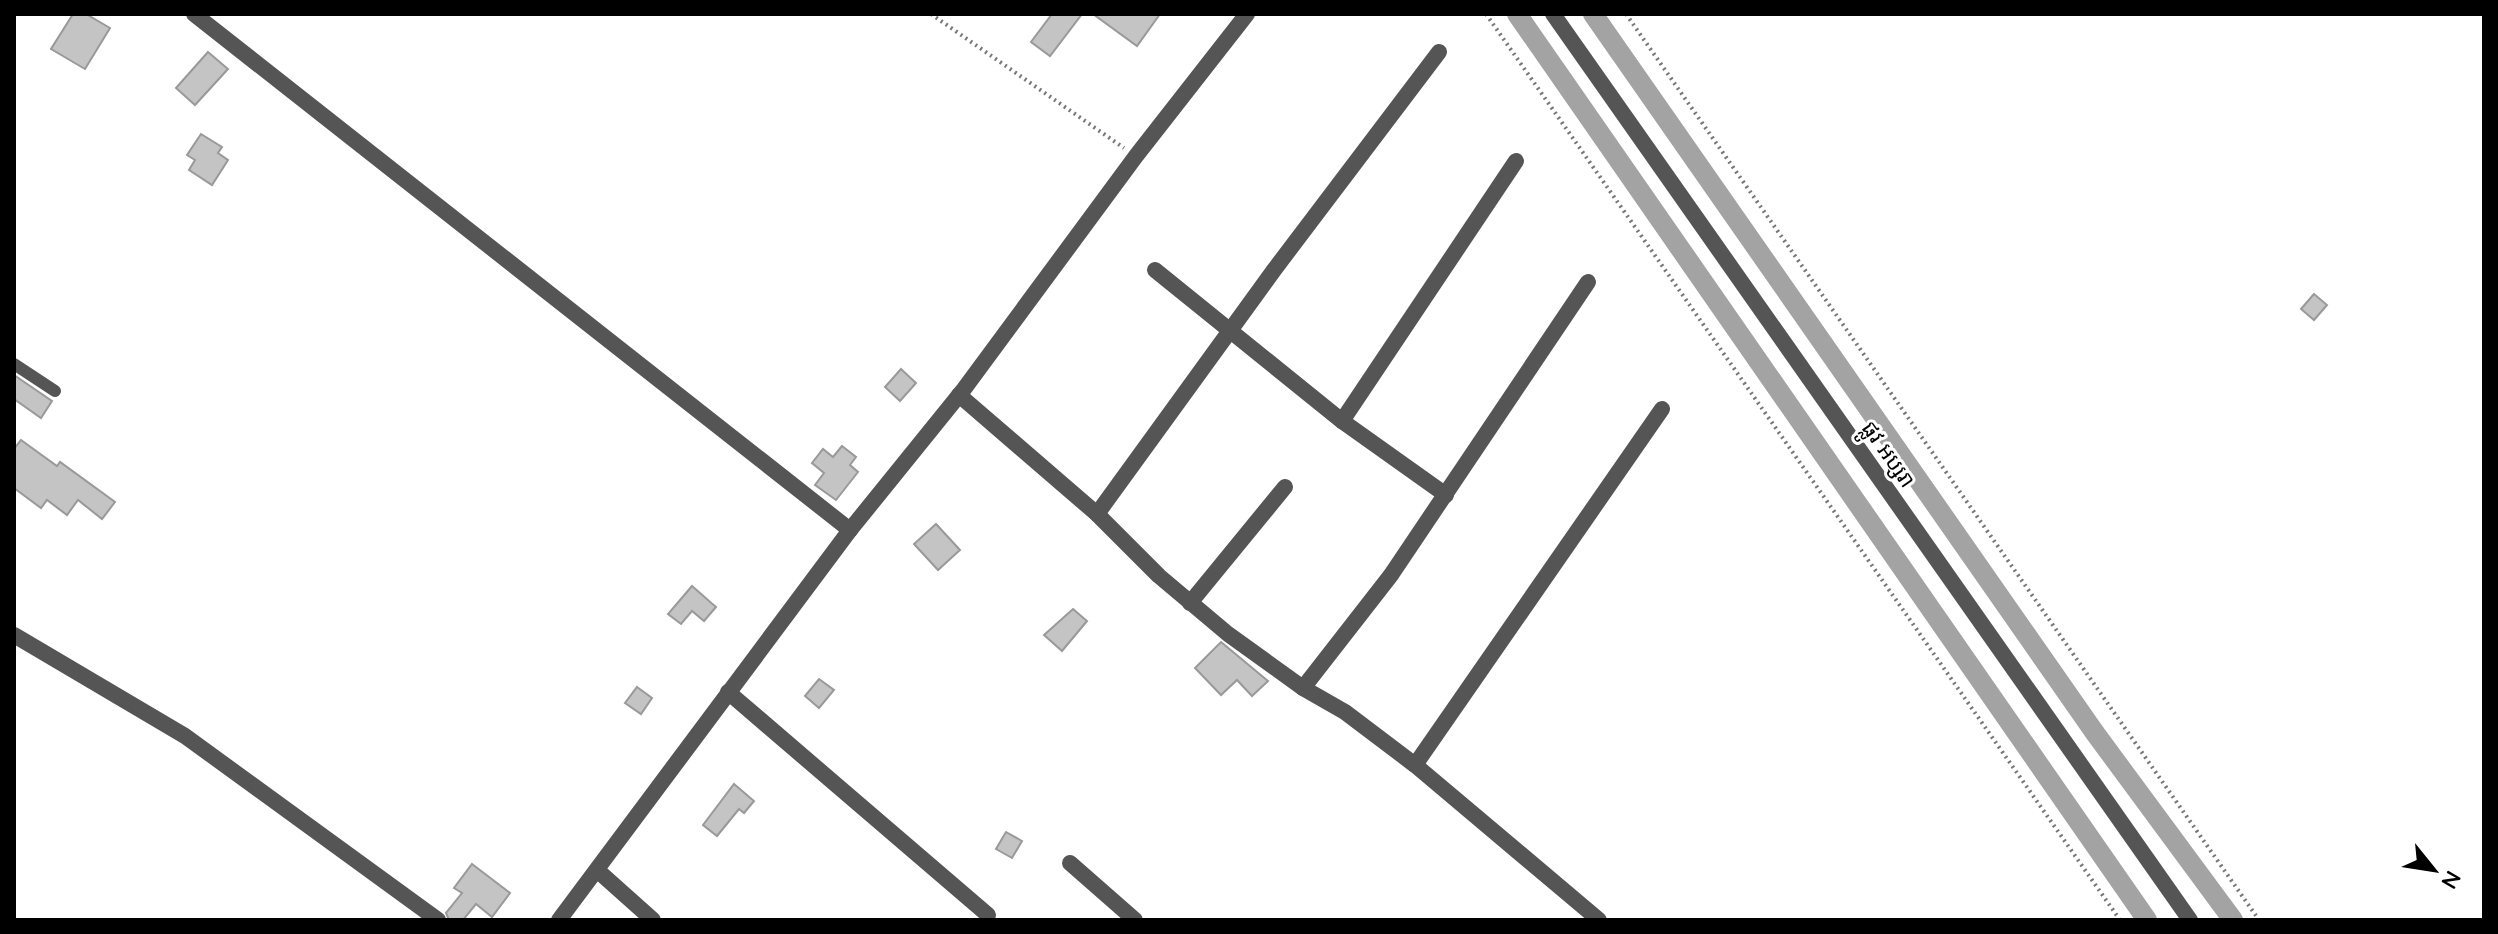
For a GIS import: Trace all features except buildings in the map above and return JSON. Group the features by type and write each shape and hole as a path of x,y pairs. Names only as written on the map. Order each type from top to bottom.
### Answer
{"street":[{"path":"194,14 850,530"},
{"path":"559,920 850,530 959,395 1136,156 1247,14"},
{"name":"ផ្លូវ អប្សរា","path":"1553,14 2190,920"},
{"path":"1097,514 1439,52"},
{"path":"1342,421 1516,161"},
{"path":"1155,270 1342,421 1446,495"},
{"path":"1303,688 1383,586 1588,282"},
{"path":"959,395 1097,514 1190,603 1303,688 1345,712 1415,765 1599,920"},
{"path":"1415,765 1662,409"},
{"path":"1190,603 1285,487"},
{"path":"14,635 185,736 438,920"},
{"path":"728,692 988,915"},
{"path":"1070,863 1135,920"},
{"path":"597,870 653,920"}],"lane":[{"path":"14,364 55,391"}],"path":[{"path":"931,14 1136,156"},
{"path":"1486,14 2120,920"},
{"path":"1626,14 2259,920"}],"waterway":[{"path":"1517,14 2147,920"},
{"path":"1593,14 2095,733 2233,920"}]}
